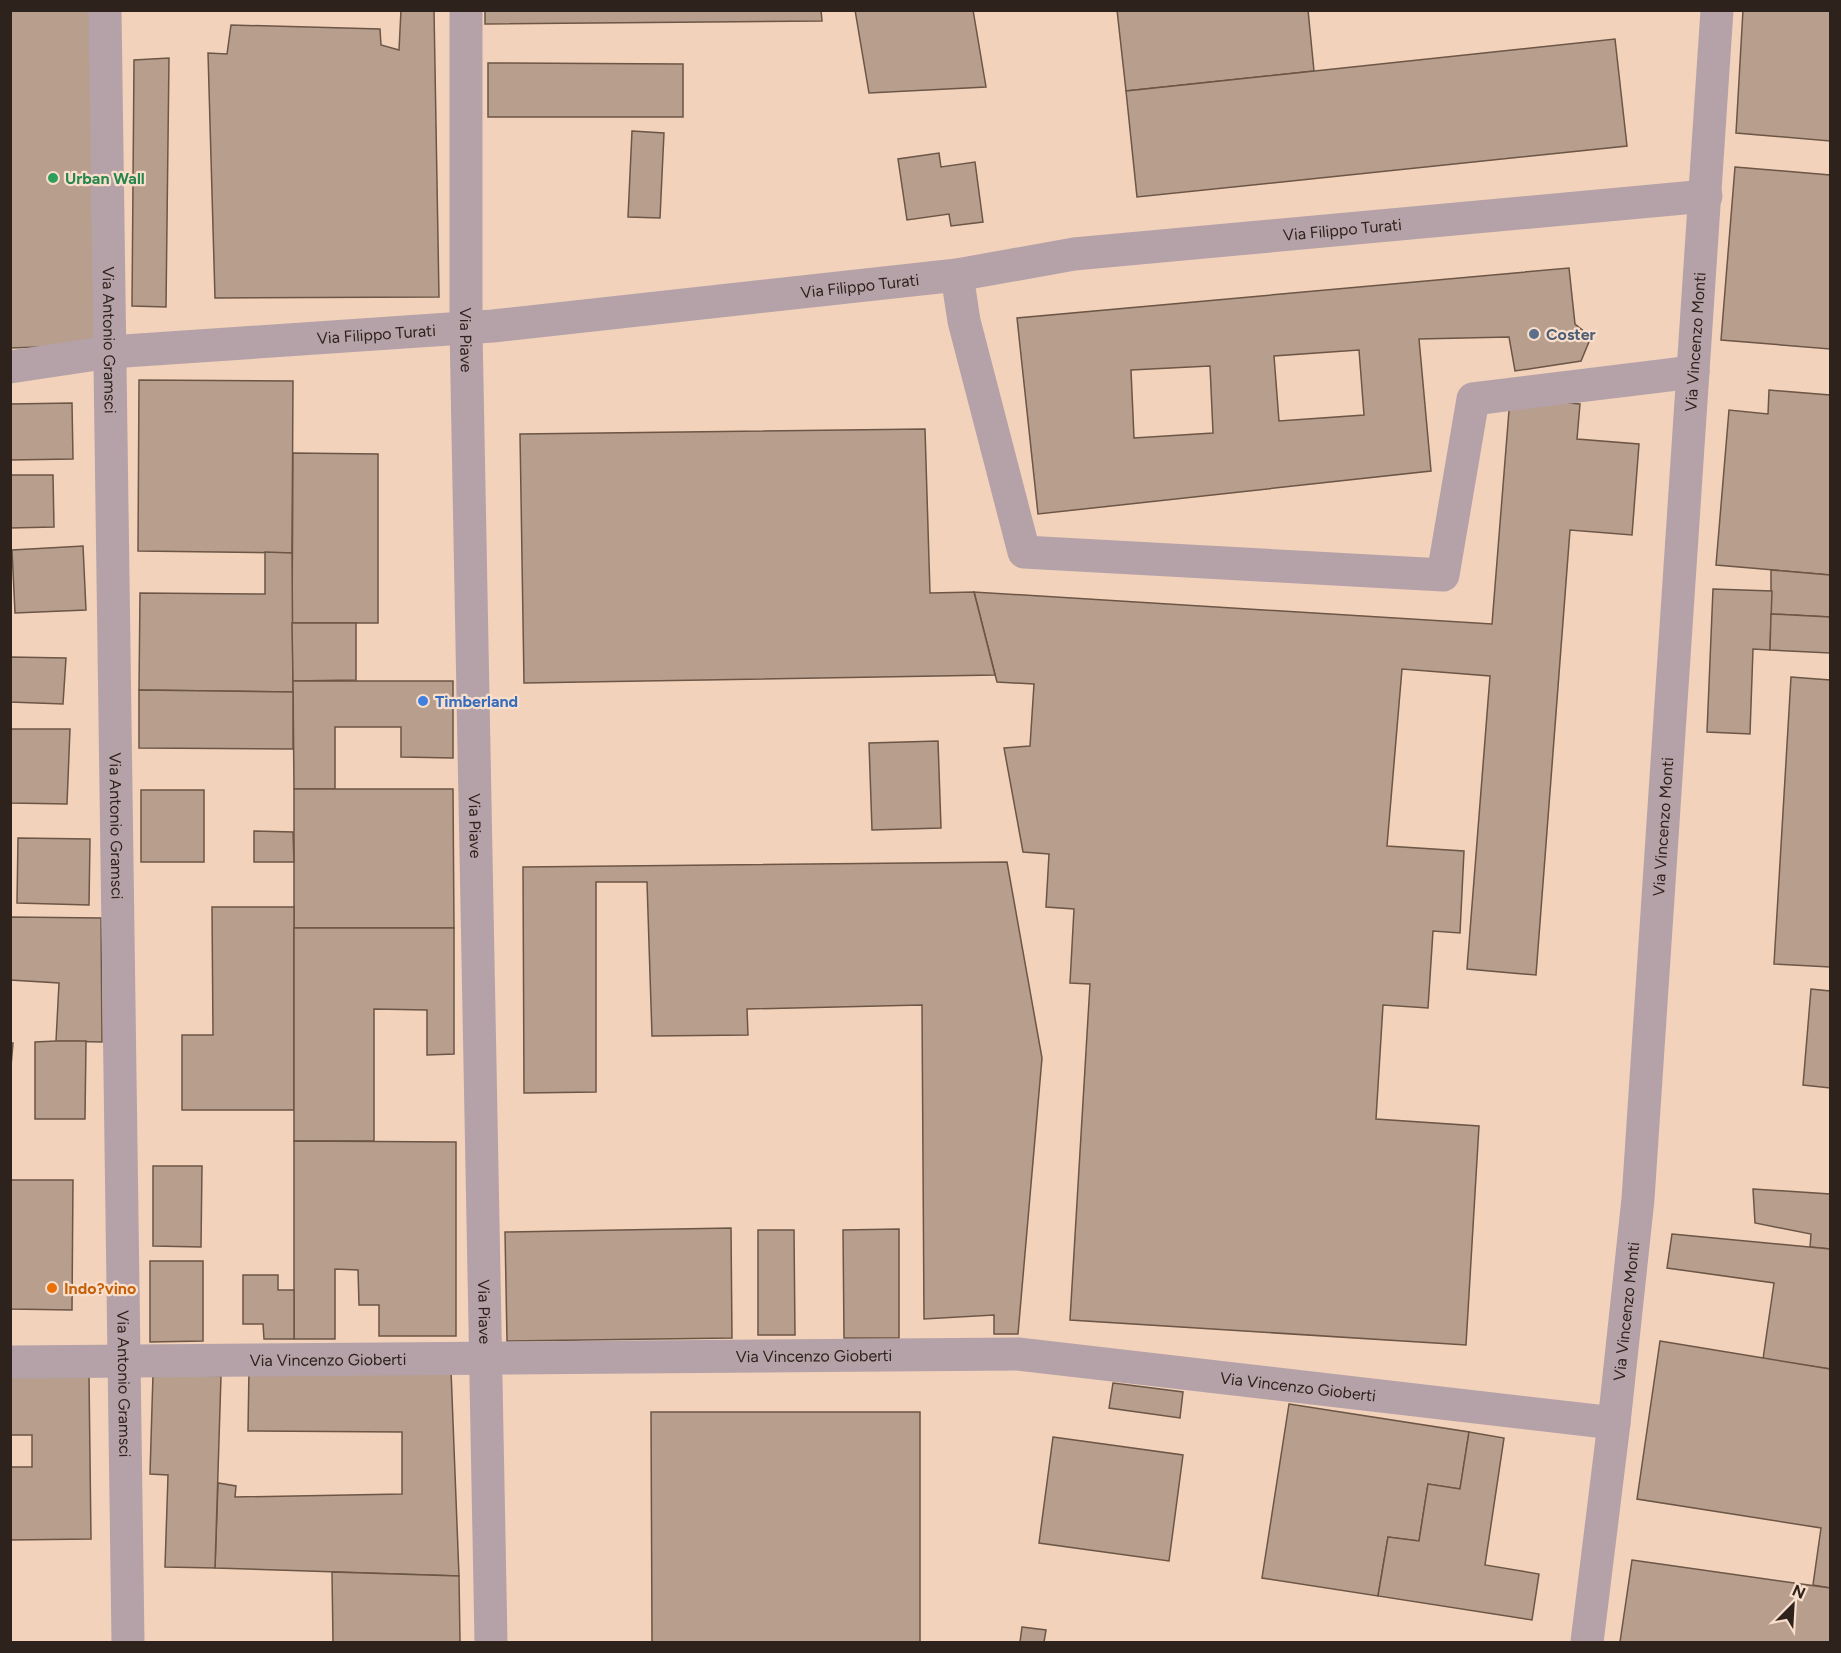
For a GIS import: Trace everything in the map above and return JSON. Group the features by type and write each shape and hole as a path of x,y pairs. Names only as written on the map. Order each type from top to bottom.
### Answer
{"street":[{"name":"Via Antonio Gramsci","path":"105,10 128,1642"},
{"name":"Via Piave","path":"466,10 466,329 491,1642"},
{"name":"Via Vincenzo Monti","path":"1587,1642 1638,1199 1717,10"},
{"name":"Via Filippo Turati","path":"10,367 110,352 466,329 957,275 1074,254 1706,196"},
{"path":"957,275 964,321 1024,552 1443,575 1473,399 1693,372"},
{"name":"Via Vincenzo Gioberti","path":"10,1362 1018,1354 1614,1423"}],"shaded area":[{"path":"11,11 1830,11 1830,1642 11,1642"}],"building":[{"name":"Urban Wall","path":"10,10 90,10 101,345 10,348"},
{"path":"401,10 434,10 439,297 215,298 208,53 227,54 231,25 380,29 381,45 399,50"},
{"path":"485,10 821,10 822,21 485,24"},
{"path":"855,10 973,10 986,87 869,93"},
{"path":"1117,10 1308,10 1314,71 1126,91"},
{"path":"1743,10 1830,10 1830,141 1736,133"},
{"path":"1615,39 1627,146 1137,197 1126,91"},
{"path":"169,58 166,307 132,306 134,60"},
{"path":"488,63 683,64 683,117 488,117"},
{"path":"632,131 664,133 660,218 628,217"},
{"path":"939,153 941,167 975,162 983,222 951,226 949,214 907,220 898,159"},
{"path":"1735,167 1830,175 1830,349 1721,340"},
{"path":"1569,268 1575,324 1591,337 1581,361 1515,371 1509,337 1419,339 1431,471 1038,514 1017,318","holes":["1359,350 1364,415 1279,421 1274,356","1210,366 1213,433 1134,438 1131,370"]},
{"path":"139,380 293,381 292,553 138,551"},
{"path":"1769,390 1830,395 1830,575 1716,565 1729,410 1768,414"},
{"path":"1510,398 1580,404 1577,439 1639,444 1632,535 1570,530 1536,975 1467,969 1490,676 1402,669 1387,846 1464,851 1460,933 1433,931 1428,1008 1383,1005 1376,1119 1479,1126 1466,1345 1070,1320 1090,984 1070,983 1074,909 1046,907 1049,854 1023,852 1004,748 1030,746 1034,684 997,682 974,592 1492,624"},
{"path":"72,403 73,459 10,460 10,404"},
{"path":"925,429 930,593 974,592 995,675 524,683 520,434"},
{"path":"293,453 378,454 378,623 292,623"},
{"path":"10,475 53,475 54,527 10,528"},
{"path":"83,546 86,610 15,613 12,550"},
{"path":"265,552 292,553 293,692 139,690 140,593 265,594"},
{"path":"1771,570 1830,575 1830,617 1771,614"},
{"path":"1713,589 1772,591 1770,650 1753,649 1750,734 1707,732"},
{"path":"1771,614 1830,617 1830,653 1770,650"},
{"path":"292,623 356,623 356,680 293,681"},
{"path":"10,657 66,658 63,704 10,702"},
{"path":"1791,677 1830,680 1830,967 1774,964"},
{"path":"293,681 453,681 453,758 401,757 401,727 335,727 335,789 294,789"},
{"path":"139,690 293,692 293,749 139,748"},
{"path":"10,729 70,729 67,804 10,803"},
{"path":"938,741 941,828 872,830 869,743"},
{"path":"294,789 453,789 454,928 294,928"},
{"path":"141,790 204,790 204,862 141,862"},
{"path":"254,831 293,832 294,862 254,862"},
{"path":"18,838 90,839 89,905 17,903"},
{"path":"1007,862 1042,1058 1018,1334 994,1334 994,1315 924,1319 922,1005 747,1009 748,1035 652,1036 647,882 596,882 596,1092 524,1093 523,867"},
{"path":"212,907 294,907 294,1110 182,1110 182,1035 213,1035"},
{"path":"10,917 101,918 102,1042 56,1041 59,983 10,980"},
{"path":"294,928 454,928 454,1054 427,1055 427,1010 374,1009 374,1141 294,1141"},
{"path":"1811,989 1830,991 1830,1088 1803,1085"},
{"path":"86,1041 85,1119 35,1119 35,1042"},
{"path":"10,1043 13,1043 10,1078"},
{"path":"294,1141 456,1142 456,1336 379,1336 379,1305 359,1305 358,1270 335,1269 335,1339 294,1339"},
{"path":"153,1166 202,1166 201,1247 153,1246"},
{"path":"10,1180 73,1180 72,1310 10,1309"},
{"path":"1753,1189 1830,1194 1830,1249 1810,1247 1811,1234 1755,1223"},
{"path":"731,1228 732,1338 507,1341 505,1232"},
{"path":"899,1229 899,1338 844,1338 843,1230"},
{"path":"758,1230 794,1230 795,1335 758,1335"},
{"path":"1672,1234 1830,1249 1830,1369 1763,1359 1774,1283 1667,1268"},
{"path":"150,1261 203,1261 203,1341 150,1342"},
{"path":"243,1275 278,1275 278,1290 294,1290 294,1339 264,1339 263,1324 243,1324"},
{"path":"1660,1341 1830,1369 1830,1588 1813,1585 1821,1528 1637,1499"},
{"path":"249,1368 451,1370 459,1576 215,1568 218,1483 236,1486 235,1497 402,1494 402,1432 248,1431"},
{"path":"153,1374 221,1376 215,1568 165,1567 168,1475 150,1474"},
{"path":"10,1376 89,1376 91,1539 10,1540 10,1467 32,1467 32,1435 10,1435"},
{"path":"1113,1383 1183,1392 1180,1418 1109,1408"},
{"path":"1289,1404 1469,1432 1460,1489 1428,1484 1419,1541 1388,1537 1378,1596 1262,1578"},
{"path":"651,1412 920,1412 920,1642 652,1642"},
{"path":"1469,1432 1504,1438 1485,1565 1539,1574 1532,1620 1378,1596 1388,1537 1419,1541 1428,1484 1460,1489"},
{"path":"1053,1437 1183,1455 1169,1561 1039,1543"},
{"path":"1632,1560 1830,1588 1830,1642 1620,1642"},
{"path":"332,1572 459,1576 460,1642 333,1642"},
{"path":"1022,1627 1046,1630 1044,1642 1020,1642"}],"place":[{"name":"Urban Wall","path":"53,178"},
{"name":"Coster","path":"1534,334"},
{"name":"Timberland","path":"423,701"},
{"name":"Indo?vino","path":"52,1288"}]}
